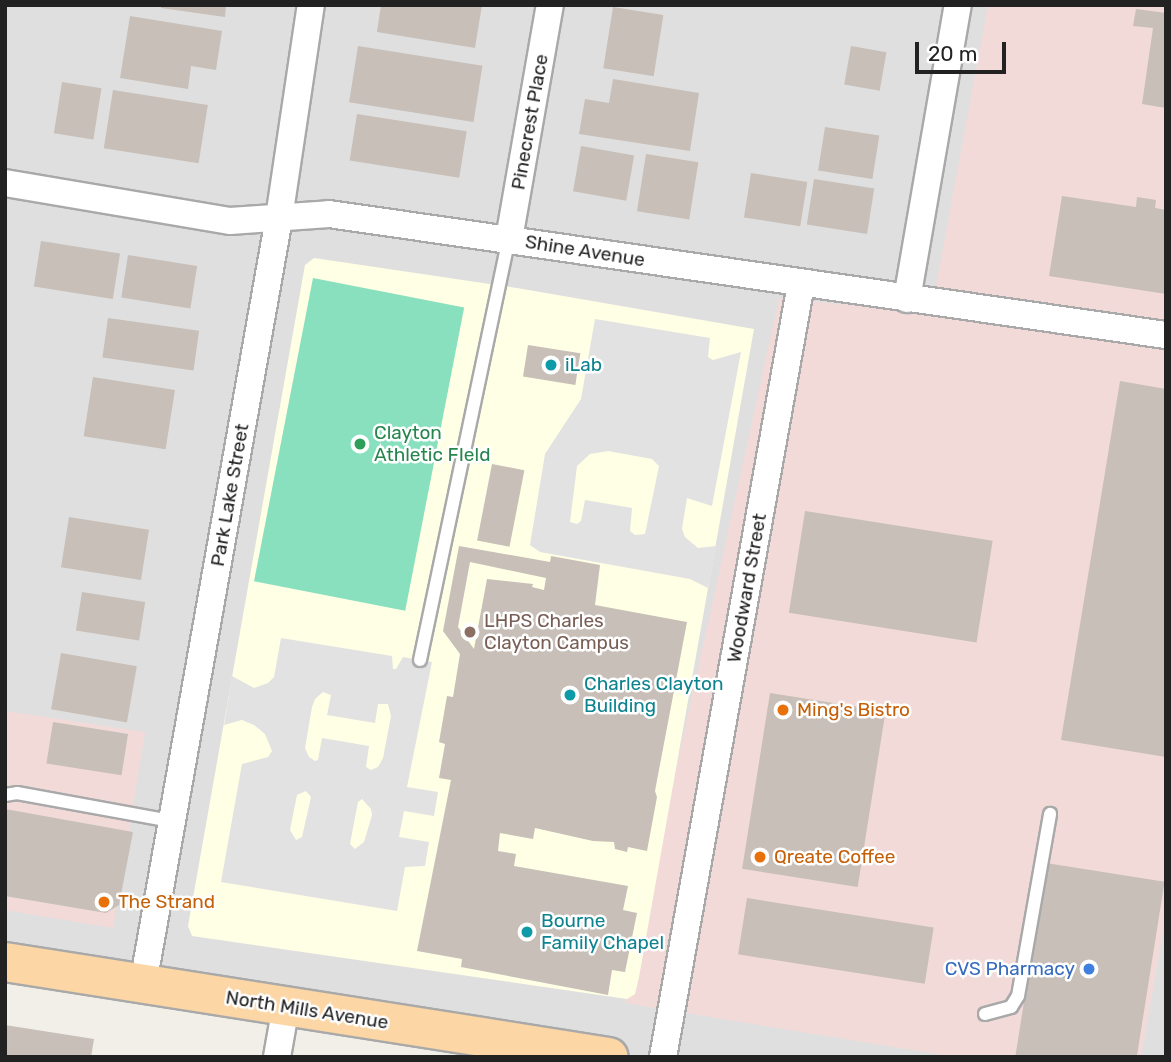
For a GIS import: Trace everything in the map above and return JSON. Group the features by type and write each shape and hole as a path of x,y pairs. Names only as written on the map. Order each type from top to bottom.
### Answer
{"main road":[{"name":"North Mills Avenue","path":"5,962 561,1053 609,1057"}],"street":[{"name":"Park Lake Street","path":"143,984 279,218 311,5"},
{"name":"Pinecrest Place","path":"509,239 550,5"},
{"path":"907,299 958,5"},
{"name":"Shine Avenue","path":"5,183 230,221 329,214 1166,335"},
{"name":"Woodward Street","path":"663,1057 801,284"},
{"path":"277,1057 286,1006"}],"lane":[{"path":"420,660 509,239"},
{"path":"5,795 17,793 172,821"},
{"path":"985,1014 1011,1007 1018,996 1050,814"}],"shaded area":[{"path":"5,5 1166,5 1166,1057 616,1057 5,960"},
{"path":"988,5 1166,5 1166,915 1141,1057 955,1057 625,1003 779,298 931,313"},
{"name":"LHPS Charles Clayton Campus","path":"314,258 517,288 754,329 639,977 635,994 627,999 192,936 188,926 305,265"},
{"path":"595,319 710,338 708,357 713,360 741,352 712,506 687,498 682,529 685,537 698,548 716,546 708,588 690,579 540,552 530,545 545,454 581,399","holes":["608,451 652,459 659,466 645,534 635,535 630,531 632,508 585,500 581,521 577,524 570,522 577,466 590,454"]},
{"path":"281,638 392,656 393,669 396,669 403,657 432,662 407,787 438,792 434,816 404,811 399,837 429,842 425,866 405,867 397,911 221,882 242,764 268,757 272,751 265,734 254,725 242,720 224,725 232,676 254,688 268,683 274,677","holes":["323,692 331,695 327,715 375,723 378,704 388,704 391,716 383,758 378,767 371,770 366,767 369,746 322,738 318,760 309,757 305,748 312,707 315,699","306,791 311,797 302,837 296,840 290,830 297,795","362,799 371,809 372,815 364,842 355,849 350,844 358,802"]},
{"path":"5,711 145,732 113,928 5,910"}],"green space":[{"name":"Clayton Athletic FIeld","path":"313,278 464,307 405,611 254,581"}],"building":[{"path":"161,5 226,5 225,17 161,8"},
{"path":"381,5 482,5 475,48 377,32"},
{"path":"613,7 663,15 654,76 603,68"},
{"path":"1136,9 1166,13 1166,108 1142,104 1153,28 1133,26"},
{"path":"130,16 222,31 216,70 191,66 188,89 120,78"},
{"path":"358,46 482,66 474,122 349,102"},
{"path":"851,46 886,52 880,91 844,84"},
{"path":"613,79 699,93 690,151 579,134 585,99 609,103"},
{"path":"62,82 102,88 93,140 54,133"},
{"path":"113,90 208,105 199,163 104,148"},
{"path":"357,114 467,131 459,178 350,160"},
{"path":"825,127 879,136 872,179 818,170"},
{"path":"581,146 634,155 626,201 573,191"},
{"path":"646,154 698,162 689,220 637,211"},
{"path":"751,173 807,182 800,226 744,217"},
{"path":"814,179 874,189 867,234 807,224"},
{"path":"1062,196 1136,207 1137,197 1156,200 1155,208 1166,210 1166,294 1049,276"},
{"path":"41,241 120,254 113,299 34,286"},
{"path":"128,255 197,266 190,308 121,297"},
{"path":"108,318 199,331 194,370 102,358"},
{"name":"iLab","path":"528,345 580,353 575,385 523,377"},
{"path":"93,377 175,390 166,449 84,436"},
{"path":"1120,381 1166,389 1166,757 1061,740"},
{"path":"492,464 524,470 510,547 477,541"},
{"path":"805,511 993,541 977,642 789,613"},
{"path":"69,517 149,530 141,580 61,567"},
{"name":"Charles Clayton Building","path":"459,546 550,562 551,556 600,565 595,605 687,622 655,791 657,797 647,851 628,847 627,852 615,849 614,842 593,841 535,828 533,839 500,833 498,851 516,854 514,866 628,886 623,910 637,913 625,972 612,970 608,995 461,967 462,959 417,951 451,780 439,778 445,744 439,742 447,696 453,697 460,654 443,631","holes":["470,562 546,578 544,590 532,587 533,584 487,579 474,649 458,627"]},
{"path":"82,592 145,602 139,641 76,631"},
{"path":"61,653 137,666 127,723 51,709"},
{"path":"770,693 886,711 858,887 742,869"},
{"path":"53,722 128,734 121,775 46,763"},
{"path":"5,809 133,832 119,905 106,913 5,896"},
{"name":"CVS Pharmacy","path":"1046,863 1165,882 1137,1057 1015,1057"},
{"path":"747,898 934,928 925,984 738,954"},
{"path":"5,1025 94,1039 91,1057 5,1057"}],"place":[{"name":"iLab","path":"551,365"},
{"name":"Clayton Athletic FIeld","path":"360,444"},
{"name":"LHPS Charles Clayton Campus","path":"470,632"},
{"name":"Charles Clayton Building","path":"570,695"},
{"name":"Ming's Bistro","path":"783,710"},
{"name":"Qreate Coffee","path":"760,857"},
{"name":"The Strand","path":"104,902"},
{"name":"Bourne Family Chapel","path":"527,932"},
{"name":"CVS Pharmacy","path":"1089,969"}]}
